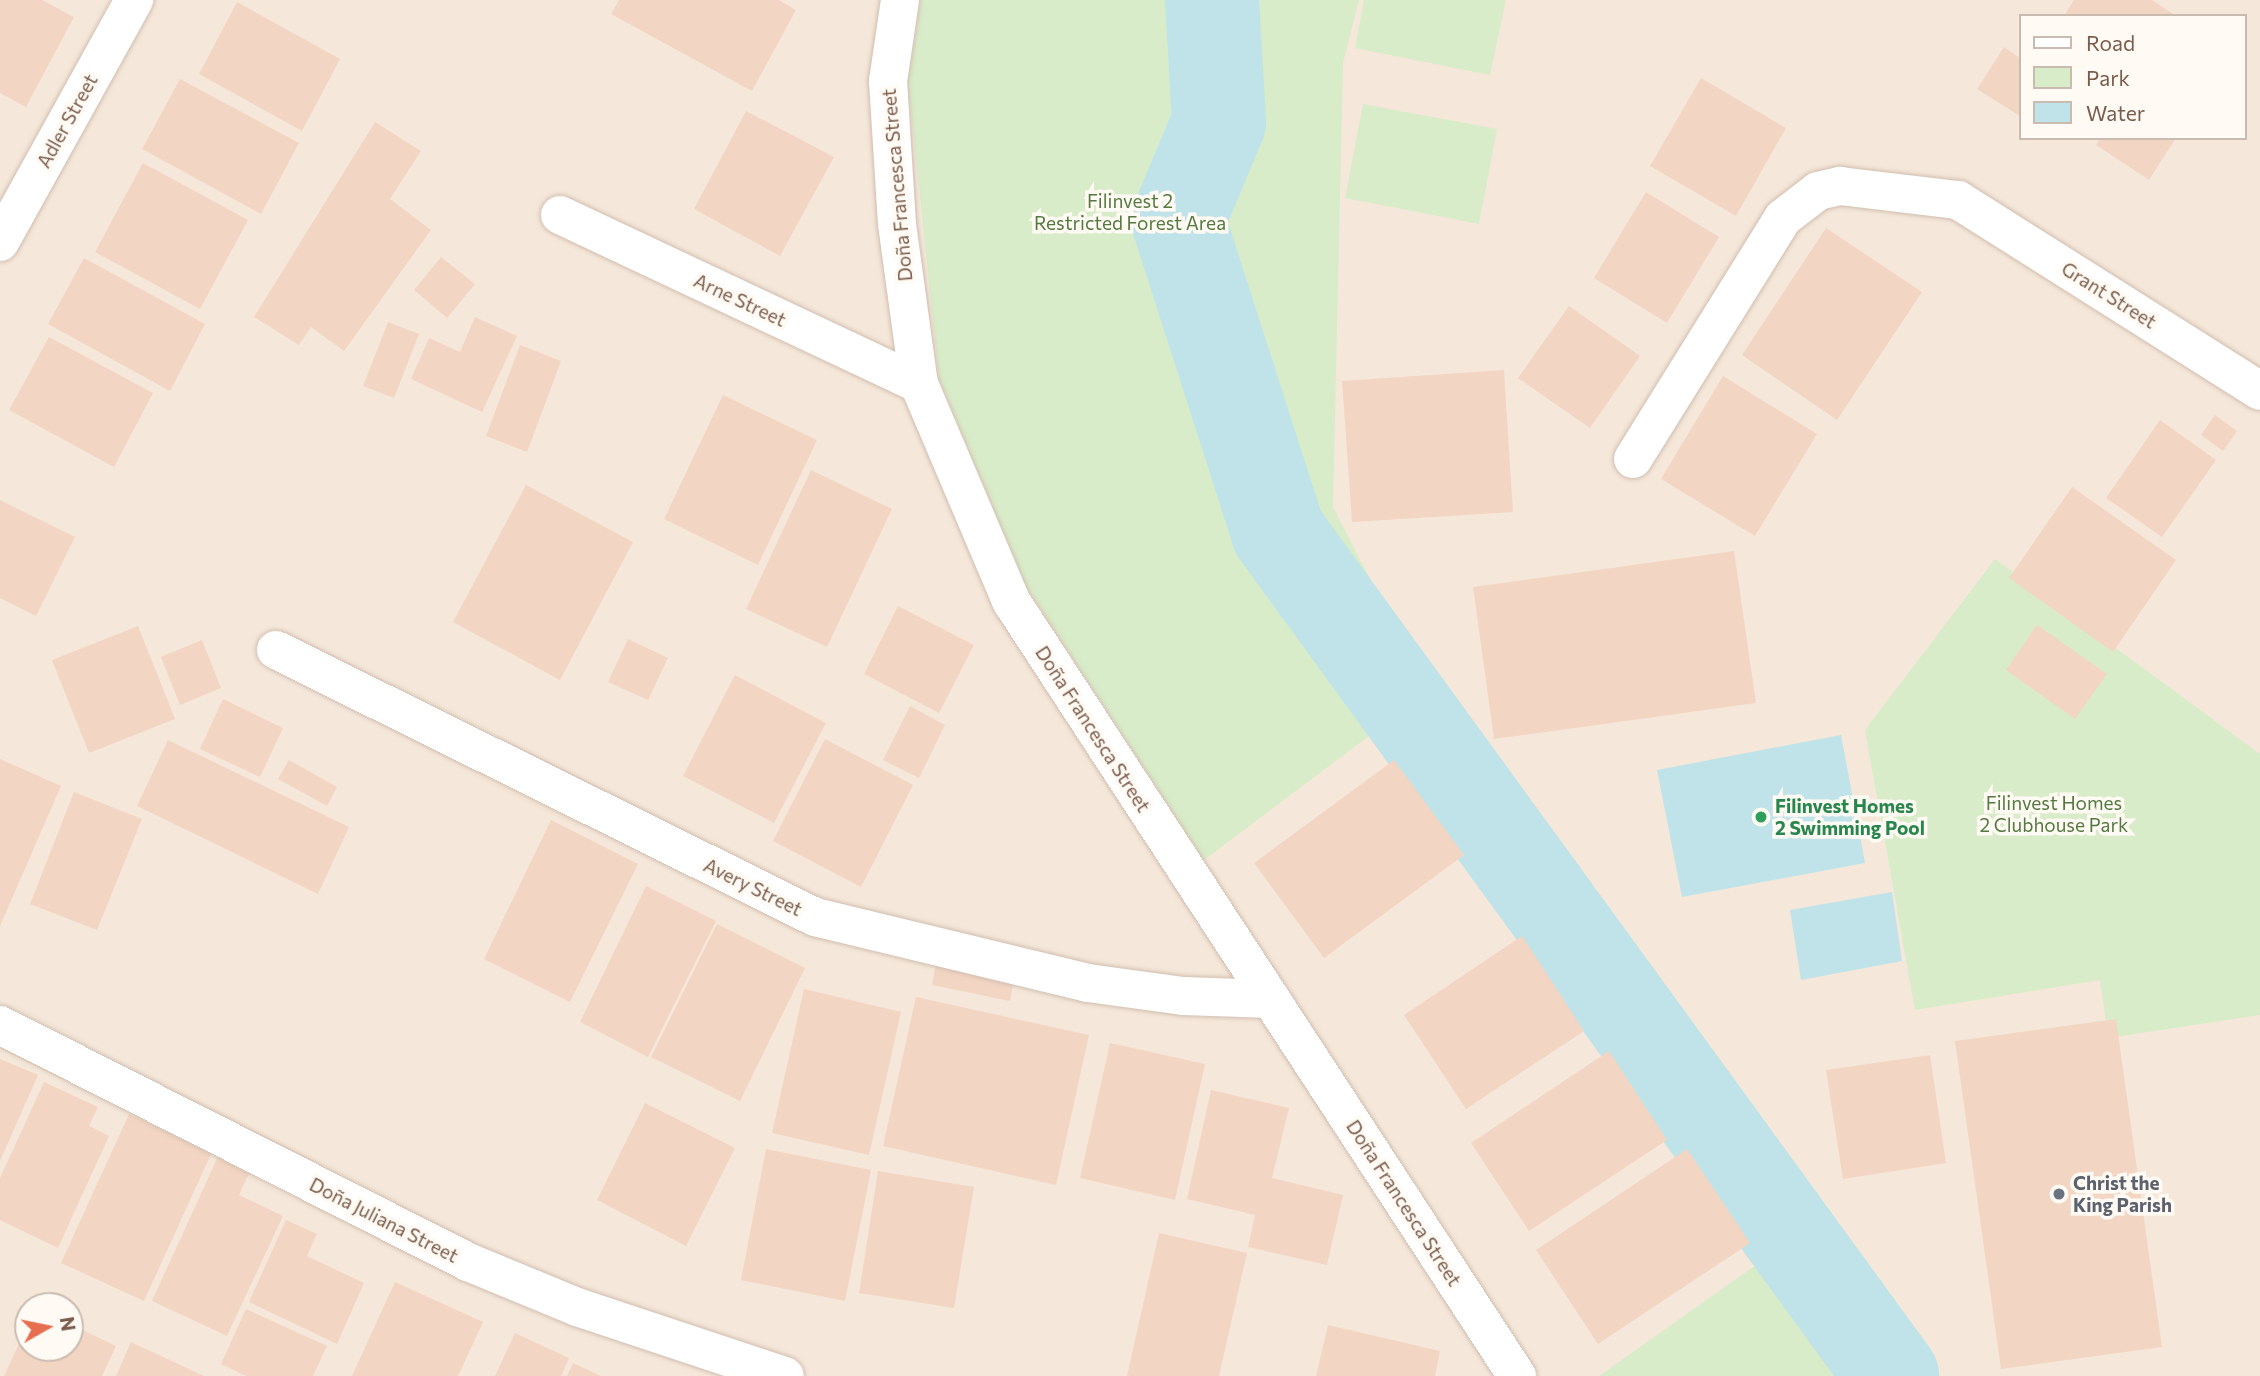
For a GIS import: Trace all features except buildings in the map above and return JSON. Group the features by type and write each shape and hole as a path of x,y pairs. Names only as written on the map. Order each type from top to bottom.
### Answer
{"street":[{"name":"Adler Street","path":"0,242 134,0"},
{"name":"Doña Francesca Street","path":"900,0 888,81 897,224 919,384 1011,601 1517,1376"},
{"name":"Grant Street","path":"1633,459 1783,218 1799,202 1818,191 1853,186 1958,200 2260,391"},
{"name":"Arne Street","path":"560,215 919,384"},
{"name":"Avery Street","path":"276,650 814,917 1088,983 1183,996 1271,999"},
{"name":"Doña Juliana Street","path":"0,1025 468,1262 577,1307 785,1376"}],"shaded area":[{"path":"0,0 2260,0 2260,1376 0,1376"}],"green space":[{"name":"Filinvest 2 Restricted Forest Area","path":"921,0 1359,0 1343,63 1333,507 1380,598 1385,724 1204,860 1026,586 939,378 908,82"},
{"path":"1364,0 1506,0 1490,75 1355,48"},
{"path":"1363,104 1497,129 1479,224 1345,198"},
{"name":"Filinvest Homes 2 Clubhouse Park","path":"1995,559 2260,754 2260,1015 2108,1038 2100,980 1915,1010 1865,730"},
{"path":"1767,1257 1856,1376 1599,1376"}],"water":[{"name":"Filinvest Homes 2 Swimming Pool","path":"1841,735 1865,863 1682,897 1657,770"},
{"path":"1892,892 1902,961 1801,980 1790,910"}],"waterway":[{"path":"1212,0 1219,122 1178,220 1278,532 1892,1376"}],"place":[{"name":"Filinvest Homes 2 Swimming Pool","path":"1761,817"},
{"name":"Christ the King Parish","path":"2059,1194"}]}
